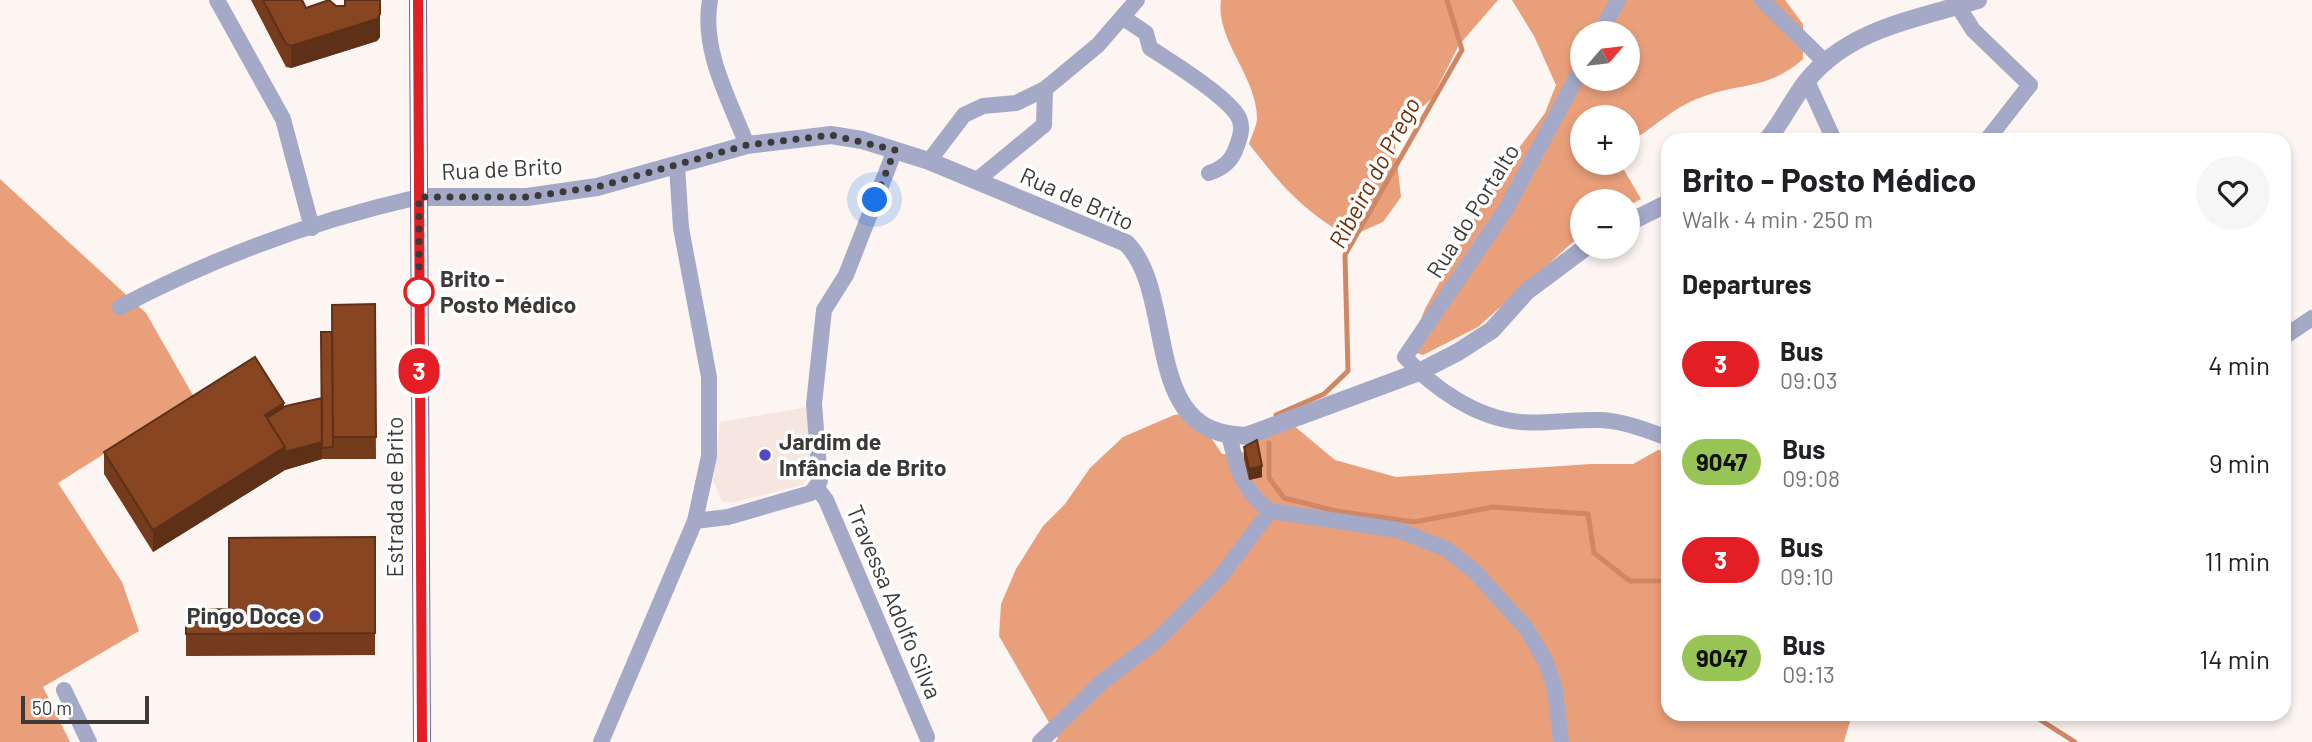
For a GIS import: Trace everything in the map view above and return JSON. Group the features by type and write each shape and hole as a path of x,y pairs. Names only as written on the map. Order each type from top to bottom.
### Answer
{"main road":[{"name":"Estrada de Brito","path":"418,0 422,742"}],"street":[{"path":"217,0 283,119 312,228"},
{"path":"710,0 706,19 711,51 747,145"},
{"path":"929,161 964,115 983,106 1016,103 1045,89 1098,45 1137,0"},
{"path":"1607,21 1618,0"},
{"path":"1772,133 1807,81 1853,43 1885,26 1978,0"},
{"path":"1764,1 1826,63"},
{"path":"1958,6 1973,30 2030,85 1992,133"},
{"path":"1122,18 1146,33 1150,48 1195,77 1238,116 1241,133 1234,156 1219,170 1209,173"},
{"path":"1807,81 1831,133"},
{"path":"976,181 1044,125 1045,89"},
{"name":"Rua do Portalto","path":"1419,372 1405,357 1506,209 1570,89"},
{"name":"Rua de Brito","path":"419,197 527,197 597,187 747,145 831,135 895,150 929,161 1126,243 1138,255 1149,276 1174,389 1195,419 1218,432 1229,434"},
{"path":"695,521 728,517 811,493 817,488 820,481 814,404 824,310 846,275 895,150"},
{"path":"601,742 695,521 709,456 709,377 681,228 677,166"},
{"path":"120,307 201,268 342,216 419,197"},
{"path":"1640,217 1661,206"},
{"path":"1561,742 1555,690 1546,662 1526,628 1465,564 1446,549 1398,530 1270,511 1252,499 1239,476 1229,434 1246,436 1419,372 1492,330 1527,291 1570,259"},
{"path":"2291,332 2312,318"},
{"path":"1419,372 1439,390 1485,412 1518,422 1602,420 1632,425 1661,435"},
{"name":"Travessa Adolfo Silva","path":"817,488 826,500 927,737"},
{"path":"1040,742 1103,681 1156,642 1220,577 1270,511"},
{"path":"64,690 89,742"}],"shaded area":[{"path":"1221,0 1498,0 1459,45 1432,98 1412,117 1395,144 1401,197 1383,222 1349,237 1305,207 1249,144 1257,121 1255,103 1251,88 1224,29"},
{"path":"1512,0 1785,0 1803,24 1803,59 1790,69 1766,81 1716,92 1692,101 1640,135 1640,105 1570,105 1570,175 1627,175 1635,189 1570,189 1570,245 1478,327 1423,355 1411,351 1412,341 1425,309 1496,179 1545,113 1556,85 1534,36"},
{"path":"0,179 146,313 194,397 58,483 122,582 139,631 43,687 70,742 0,742"},
{"name":"Jardim de Infância de Brito","path":"808,407 812,457 807,479 802,485 731,503 722,501 713,480 720,422"},
{"path":"1194,412 1222,454 1240,454 1271,428 1293,425 1335,460 1396,477 1591,464 1633,464 1661,451 1661,721 1850,721 1844,742 1055,742 1058,738 999,636 1001,604 1016,569 1043,526 1065,504 1090,468 1123,437 1174,415"}],"building":[{"path":"263,0 302,0 306,8 329,0 336,6 345,6 345,0 380,0 380,14 377,19 291,46 286,44"},
{"path":"375,304 376,437 333,437 332,305"},
{"path":"321,332 332,332 333,447 322,448"},
{"path":"255,357 284,403 265,415 285,447 153,530 104,452"},
{"path":"322,398 322,442 285,452 285,447 267,418 286,406"},
{"path":"1257,440 1262,466 1249,469 1244,447"},
{"path":"375,537 375,633 186,634 186,610 229,609 229,538"}],"waterway":[{"name":"Ribeira do Prego","path":"1276,415 1324,394 1348,371 1345,255 1462,50 1447,0"},
{"name":"Ribeira do Prego","path":"1269,443 1269,478 1284,498 1336,511 1414,522 1493,507 1588,514 1594,553 1630,581 1661,581"},
{"name":"Ribeira do Prego","path":"2042,721 2075,742"}],"bus line":[{"name":"3","path":"418,0 422,742"}],"place":[{"name":"Brito - Posto Médico","path":"419,292"},
{"name":"Jardim de Infância de Brito","path":"765,455"},
{"name":"Pingo Doce","path":"315,616"}],"route":[{"path":"419,292 419,197 527,197 597,187 747,145 831,135 862,140 895,150 875,200"}]}
